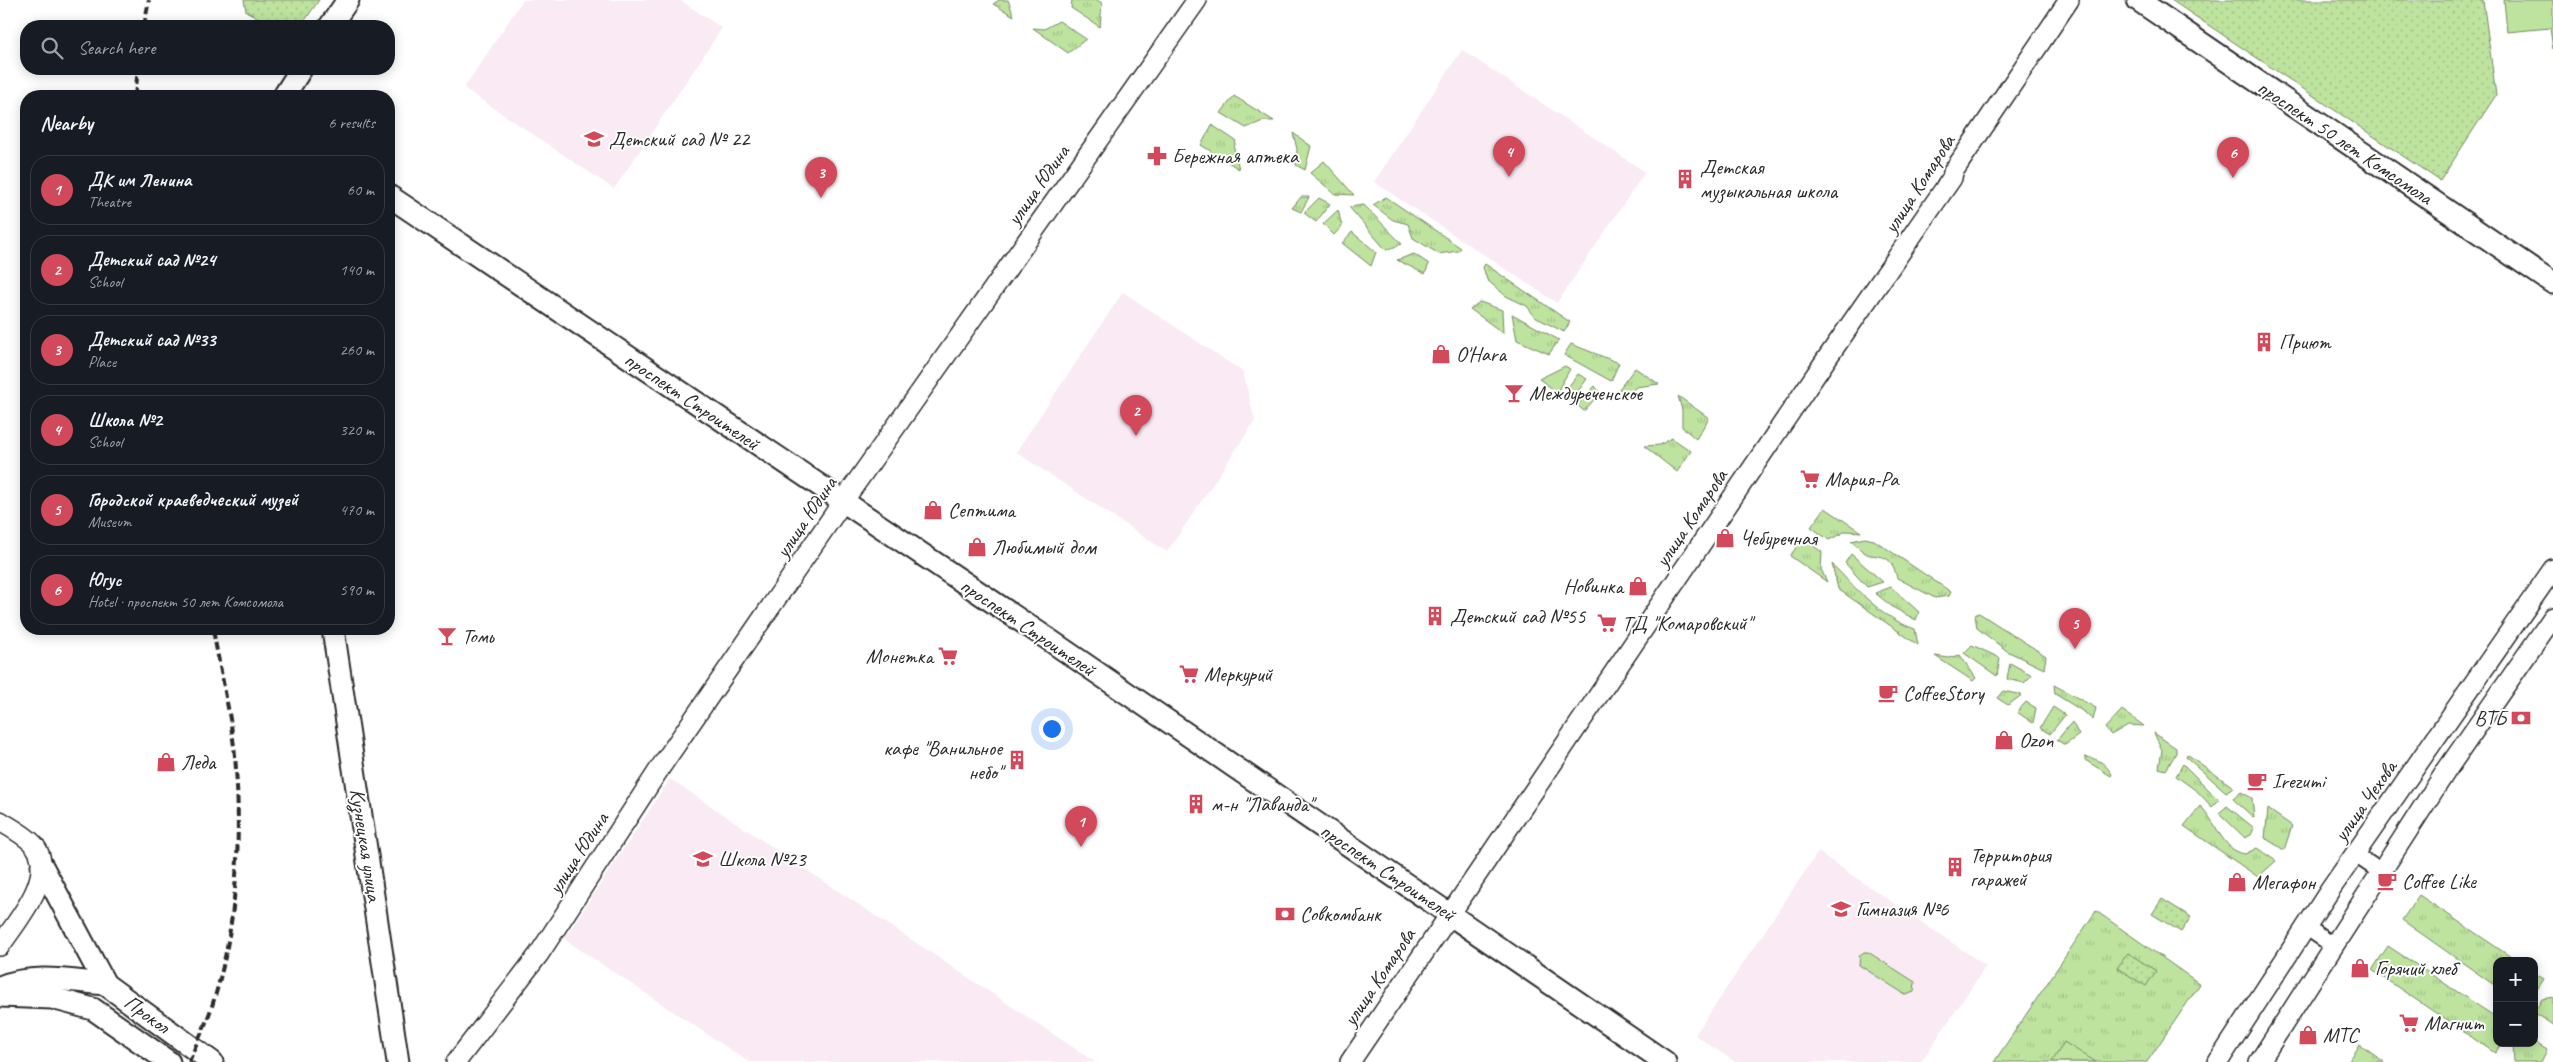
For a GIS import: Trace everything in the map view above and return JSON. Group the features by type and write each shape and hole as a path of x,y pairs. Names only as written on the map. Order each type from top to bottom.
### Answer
{"main road":[{"path":"334,20 348,0"},
{"name":"проспект 50 лет Комсомола","path":"2138,0 2553,283"},
{"path":"288,90 297,75"},
{"name":"проспект Строителей","path":"395,200 842,503 1064,650 1665,1062"},
{"name":"Кузнецкая улица","path":"333,635 398,1062"},
{"path":"42,866 106,984"},
{"path":"0,987 13,982 52,979 106,984"},
{"name":"Прокол","path":"106,984 212,1062"},
{"path":"0,996 52,998 93,1009 169,1062"}],"street":[{"name":"улица Юдина","path":"456,1062 539,954 662,765 842,503 1197,0"},
{"name":"улица Комарова","path":"1350,1062 1832,351 1952,178 1952,172 2069,0"},
{"name":"улица Чехова","path":"2218,1062 2306,927 2553,569"},
{"path":"2259,1062 2448,768 2553,617"},
{"path":"0,821 35,846 42,866 35,894 0,946"},
{"path":"2356,855 2382,872"},
{"path":"2306,927 2334,946"}],"shaded area":[{"name":"Детский сад № 22","path":"523,0 680,0 722,28 614,189 464,88"},
{"path":"1462,50 1645,172 1557,303 1374,182"},
{"path":"1123,292 1243,372 1255,421 1167,552 1016,452"},
{"name":"Школа №23","path":"670,779 1095,1062 749,1062 564,939"},
{"name":"Гимназия №6","path":"1818,852 1986,966 1921,1062 1735,1062 1695,1035"}],"green space":[{"path":"244,0 319,0 305,20 262,20 246,11"},
{"path":"999,0 1008,0 1014,16 993,4"},
{"path":"1072,0 1097,0 1102,3 1100,27 1071,8"},
{"path":"2171,0 2483,0 2496,95 2440,181"},
{"path":"2504,0 2553,0 2553,49 2550,28 2507,32"},
{"path":"1059,21 1086,39 1068,53 1033,28 1044,29"},
{"path":"1234,96 1274,121 1263,121 1246,128 1221,113"},
{"path":"1212,125 1236,141 1234,148 1239,169 1201,145"},
{"path":"1293,133 1311,146 1305,170 1296,165 1297,149"},
{"path":"1324,161 1354,195 1335,194 1310,173"},
{"path":"1301,197 1309,197 1301,212 1292,208"},
{"path":"1386,197 1461,248 1458,251 1439,254 1413,238 1408,224 1393,220 1373,205"},
{"path":"1319,198 1330,204 1316,222 1304,213"},
{"path":"1364,205 1402,244 1386,250 1349,207"},
{"path":"1338,210 1342,226 1334,235 1323,224"},
{"path":"1352,232 1376,252 1371,266 1342,243"},
{"path":"1414,254 1429,264 1425,274 1397,260"},
{"path":"1485,264 1570,322 1564,332 1535,317 1527,306 1506,296 1487,280 1483,267"},
{"path":"1480,302 1502,310 1503,333 1470,309"},
{"path":"1512,314 1559,340 1549,354 1517,340"},
{"path":"1571,344 1619,363 1611,381 1564,355"},
{"path":"1565,366 1570,369 1557,392 1539,379"},
{"path":"1635,368 1659,384 1636,387 1628,395 1619,389"},
{"path":"1578,374 1587,379 1571,401 1562,395"},
{"path":"1595,386 1600,393 1584,411 1577,405"},
{"path":"1678,396 1709,418 1696,439 1682,427 1682,410"},
{"path":"1672,438 1691,451 1677,472 1644,446 1660,445"},
{"path":"1825,508 1861,532 1846,531 1829,540 1811,527"},
{"path":"1803,538 1822,552 1821,569 1827,582 1790,556"},
{"path":"1865,538 1874,540 1951,592 1949,596 1935,598 1897,578 1888,560 1868,554 1851,541"},
{"path":"1851,554 1883,582 1867,587 1845,563"},
{"path":"1832,564 1880,610 1891,618 1915,629 1918,645 1838,589"},
{"path":"1891,587 1919,612 1916,620 1894,608 1875,593"},
{"path":"1979,613 2046,656 2044,669 2007,651 1977,628 1975,615"},
{"path":"1972,645 2000,658 1997,676 1964,653"},
{"path":"1960,655 1976,678 1973,681 1935,656 1949,658"},
{"path":"2010,663 2032,675 2024,683 2007,679"},
{"path":"2054,685 2096,708 2093,720 2084,712 2055,694"},
{"path":"2003,691 2022,695 2008,705 1997,698"},
{"path":"2026,702 2036,708 2033,723 2017,712"},
{"path":"2053,707 2065,715 2050,734 2040,728"},
{"path":"2122,710 2144,726 2128,725 2111,735 2105,728"},
{"path":"2072,722 2079,735 2065,745 2057,740"},
{"path":"2154,733 2176,748 2176,753 2166,770 2159,768 2162,750"},
{"path":"2187,754 2233,787 2226,792 2186,757"},
{"path":"2085,757 2101,762 2112,774 2111,776 2085,760"},
{"path":"2183,764 2219,800 2212,807 2198,792 2176,776"},
{"path":"2241,792 2252,798 2254,818 2233,799"},
{"path":"2200,806 2230,847 2245,854 2257,848 2276,861 2258,877 2184,826"},
{"path":"2227,806 2254,828 2251,835 2245,838 2219,813"},
{"path":"2268,809 2292,826 2284,850 2265,838"},
{"path":"2419,895 2511,957 2493,957 2493,984 2402,920"},
{"path":"2162,899 2191,917 2181,932 2152,914"},
{"path":"2096,911 2200,984 2147,1062 1994,1062"},
{"path":"2388,946 2493,1015 2493,1047 2499,1047 2495,1053 2372,970"},
{"path":"1868,952 1915,982 1914,992 1906,995 1859,965 1860,955"},
{"path":"2128,953 2156,971 2146,986 2117,968"},
{"path":"2538,975 2544,979 2538,988"},
{"path":"2553,997 2553,1025 2538,1016 2538,1006 2542,999"},
{"path":"2064,1042 2096,1062 2052,1062"},
{"path":"2538,1044 2547,1050 2541,1062 2514,1062 2513,1047 2538,1047"},
{"path":"2360,1045 2384,1062 2348,1062"}],"railway":[{"path":"145,20 149,0"},
{"path":"136,90 137,75"},
{"path":"189,1062 209,1016 220,979 232,916 237,851 238,819 235,756 214,635"}],"place":[{"name":"Детский сад № 22","path":"594,139"},
{"name":"Бережная аптека","path":"1157,156"},
{"name":"Школа №2","path":"1509,177"},
{"name":"Югус","path":"2233,178"},
{"name":"Детская музыкальная школа","path":"1685,179"},
{"name":"Детский сад №33","path":"821,198"},
{"name":"Приют","path":"2264,342"},
{"name":"O'Hara","path":"1441,354"},
{"name":"Междуреченское","path":"1514,393"},
{"name":"Детский сад №24","path":"1136,436"},
{"name":"Мария-Ра","path":"1810,479"},
{"name":"Септима","path":"933,510"},
{"name":"Чебуречная","path":"1725,538"},
{"name":"Любимый дом","path":"977,547"},
{"name":"Новинка","path":"1638,586"},
{"name":"Детский сад №55","path":"1435,616"},
{"name":"ТД \"Комаровский\"","path":"1607,623"},
{"name":"Томь","path":"447,636"},
{"name":"Городской краеведческий музей","path":"2075,649"},
{"name":"Монетка","path":"948,656"},
{"name":"Меркурий","path":"1189,674"},
{"name":"CoffeeStory","path":"1888,693"},
{"name":"ВТБ","path":"2521,718"},
{"name":"Ozon","path":"2004,740"},
{"name":"кафе \"Ванильное небо\"","path":"1017,760"},
{"name":"Леда","path":"166,762"},
{"name":"Irezumi","path":"2257,781"},
{"name":"м-н \"Лаванда\"","path":"1196,804"},
{"name":"ДК им Ленина","path":"1081,847"},
{"name":"Школа №23","path":"703,859"},
{"name":"Территория гаражей","path":"1955,867"},
{"name":"Coffee Like","path":"2387,881"},
{"name":"Мегафон","path":"2237,882"},
{"name":"Гимназия №6","path":"1841,909"},
{"name":"Совкомбанк","path":"1285,914"},
{"name":"Горячий хлеб","path":"2360,968"},
{"name":"Магнит","path":"2409,1023"},
{"name":"МТС","path":"2308,1035"}]}
